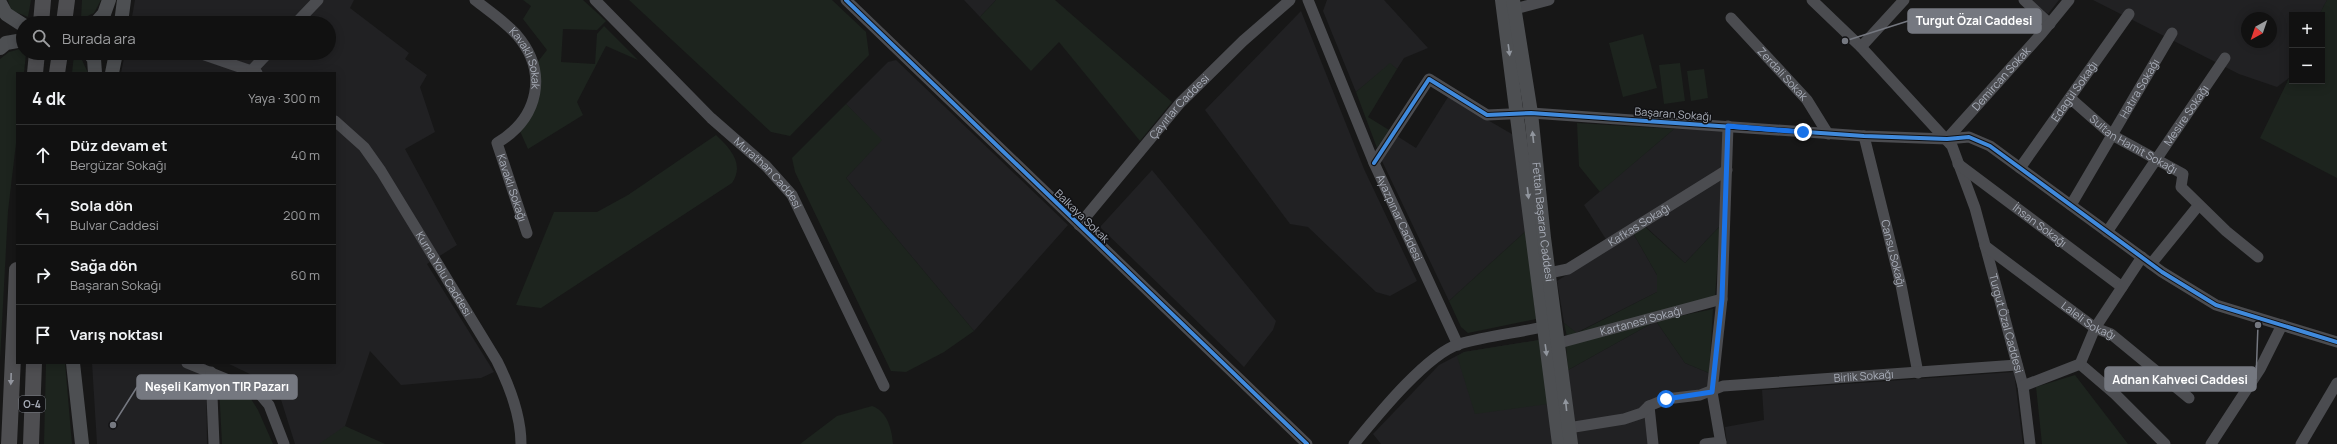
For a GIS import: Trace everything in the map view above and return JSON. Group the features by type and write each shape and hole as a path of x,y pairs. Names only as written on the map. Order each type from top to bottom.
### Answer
{"highway":[{"path":"42,16 44,0"},
{"path":"65,16 67,0"},
{"path":"34,72 36,60"},
{"path":"57,72 59,60"},
{"name":"O-4","path":"9,444 16,292"},
{"name":"O-4","path":"31,444 34,364"}],"main road":[{"path":"102,16 109,0"},
{"path":"122,16 124,0"},
{"path":"0,3 6,14 16,20"},
{"name":"Fettah Başaran Caddesi","path":"1509,5 1559,342 1563,429 1559,444"},
{"path":"0,48 6,43 16,41"},
{"path":"94,60 95,72"},
{"path":"112,72 115,60"},
{"name":"Fettah Başaran Caddesi","path":"1524,113 1543,328 1563,429 1571,444"},
{"path":"73,364 82,444"},
{"path":"82,364 86,444"}],"street":[{"path":"303,16 318,0"},
{"name":"Kavaklı Sokak","path":"476,0 517,35 526,49 536,76 534,96 524,119 511,135 497,143"},
{"name":"Murathan Caddesi","path":"595,0 711,118 766,166 792,195 884,386"},
{"name":"Balkaya Sokak","path":"846,0 1307,444"},
{"name":"Çayırlar Caddesi","path":"1079,225 1180,103 1244,41 1290,0"},
{"name":"Ayazpınar Caddesi","path":"1308,0 1374,163 1458,345"},
{"path":"1509,5 1549,0"},
{"name":"Turgut Özal Caddesi","path":"1812,0 1861,47 1947,139 1974,208 1985,246 2023,386 2030,444"},
{"path":"1861,47 1904,0"},
{"path":"2024,0 2050,24"},
{"name":"Demircan Sokak","path":"1947,139 2050,24 2069,0"},
{"name":"Edagül Sokağı","path":"2020,168 2129,14"},
{"name":"Zerdali Sokak","path":"1731,18 1807,100 1828,134"},
{"name":"Hatıra Sokağı","path":"2071,205 2172,33"},
{"name":"Mesire Sokağı","path":"2107,232 2225,58"},
{"path":"219,60 254,72 263,60"},
{"name":"Başaran Sokağı","path":"1374,163 1429,79 1487,114 1524,113 1864,136 1947,139 1969,137 1990,146 2151,264 2216,305 2337,342"},
{"name":"Sultan Hamit Sokağı","path":"2070,98 2112,135 2157,158 2183,174 2181,187 2198,206 2258,257"},
{"name":"Kurna Yolu Caddesi","path":"336,122 364,147 377,165 497,361 506,378 515,405 521,444"},
{"path":"1705,444 1721,443 1712,392 1722,299 1728,126"},
{"name":"Cansu Sokağı","path":"1864,136 1901,285 1918,373"},
{"name":"Kavaklı Sokağı","path":"497,143 527,233"},
{"name":"İhsan Sokağı","path":"1958,164 2122,287"},
{"name":"Kafkas Sokağı","path":"1549,273 1568,269 1727,170"},
{"path":"2151,264 2198,206"},
{"name":"Laleli Sokağı","path":"1985,246 2095,328 2110,334 2189,398"},
{"path":"2023,386 2080,364 2095,328 2142,257"},
{"name":"Kartanesi Sokağı","path":"1559,342 1722,299"},
{"path":"2211,444 2260,369 2282,325"},
{"path":"1354,444 1379,414 1433,359 1458,345 1543,328"},
{"path":"190,364 253,390 264,398 272,411 284,444"},
{"path":"2080,364 2115,394 2165,444"},
{"name":"Birlik Sokağı","path":"1563,429 1624,419 1642,413 1649,406 1666,399 1712,392 1723,386 2017,365"},
{"path":"211,372 214,444"},
{"path":"2301,444 2337,383"},
{"path":"1649,406 1653,444"}],"shaded area":[{"path":"8,0 31,0 28,16 11,10"},
{"path":"82,0 101,0 94,13 88,16 81,16"},
{"path":"135,0 354,0 350,8 409,53 405,59 427,75 420,87 435,132 405,149 457,245 427,264 494,372 481,378 401,385 370,351 344,429 321,444 295,444 277,387 229,364 336,364 336,72 121,72 124,60 336,60 336,16 132,16"},
{"path":"523,0 583,0 606,21 597,30 563,29 561,62 595,64 597,34 604,26 638,60 606,46 577,102 583,115 528,149 519,129 526,123 536,64 547,50 523,19 531,6"},
{"path":"629,0 832,0 866,32 869,55 790,136 771,132"},
{"path":"964,0 996,0 980,17"},
{"path":"996,0 1055,0 1172,102 1140,141 1059,42 1031,71 980,17"},
{"path":"1327,0 1384,0 1428,48 1404,58 1397,69 1390,64 1356,92 1323,11"},
{"path":"2031,0 2059,0 2048,14"},
{"path":"2093,0 2327,0 2321,12 2289,12 2289,78 2277,87 2239,74"},
{"path":"2327,0 2337,0 2337,178 2260,138 2289,78 2289,84 2325,84 2325,12 2321,12"},
{"path":"1301,11 1364,169 1417,281 1390,296 1376,292 1308,227 1290,224 1205,110"},
{"path":"1643,34 1657,88 1623,97 1609,43"},
{"path":"16,50 16,60 25,60 24,72 16,72 16,143 8,211 0,360 0,59 9,52"},
{"path":"73,60 82,60 88,72 72,72"},
{"path":"896,60 1068,225 974,331 846,178 881,140 846,104 888,62"},
{"path":"1390,63 1397,69 1368,117 1389,130 1377,148 1356,92"},
{"path":"1680,63 1685,101 1664,104 1659,65"},
{"path":"1704,69 1708,98 1691,101 1687,71"},
{"path":"1448,97 1517,137 1526,231 1449,301 1381,159 1397,136 1416,148"},
{"path":"846,104 882,140 846,178 974,331 944,352 906,372 891,371 795,172 792,158"},
{"path":"1577,123 1674,129 1600,192 1579,166"},
{"path":"1674,129 1723,130 1720,226 1685,263 1645,226 1633,233 1657,275 1657,292 1576,333 1564,323 1557,281 1611,247 1584,205"},
{"path":"716,135 731,151 736,163 736,176 732,183 541,308 516,305 554,212 597,212 628,195"},
{"path":"1152,170 1276,321 1273,330 1244,367 1100,227"},
{"path":"1644,226 1685,263 1720,226 1715,298 1567,337 1564,323 1577,333 1657,292 1657,275 1633,233"},
{"path":"1526,231 1536,319 1468,333 1461,327 1449,301"},
{"path":"1713,309 1709,373 1685,363 1656,321"},
{"path":"1656,321 1685,363 1709,373 1707,397 1670,402 1654,408 1648,444 1577,444 1568,370"},
{"path":"1656,321 1568,370 1566,346"},
{"path":"1539,340 1553,444 1381,444 1373,434 1439,365 1464,352"},
{"path":"1539,340 1548,404 1475,414 1457,356 1464,352"},
{"path":"46,364 65,364 72,444 44,444"},
{"path":"92,364 206,364 207,444 97,444"},
{"path":"2014,372 2023,444 1727,444 1725,427 1764,420 1762,390"},
{"path":"2075,375 2128,444 2042,444 2036,387"},
{"path":"219,386 251,399 258,410 273,444 222,444"},
{"path":"872,406 877,408 888,421 893,444 800,444 837,416"},
{"path":"345,426 385,444 319,444"}],"cycle path":[{"path":"846,0 1307,444"},
{"path":"1374,163 1429,79 1487,115 1531,113 1864,136 1947,139 1969,137 1990,146 2162,272 2216,305 2337,342"}],"place":[{"name":"Turgut Özal Caddesi","path":"1845,41"},
{"name":"Adnan Kahveci Caddesi","path":"2258,325"},
{"name":"Neşeli Kamyon TIR Pazarı","path":"113,425"}],"route":[{"path":"1666,399 1712,392 1722,299 1728,126 1803,132"}]}
